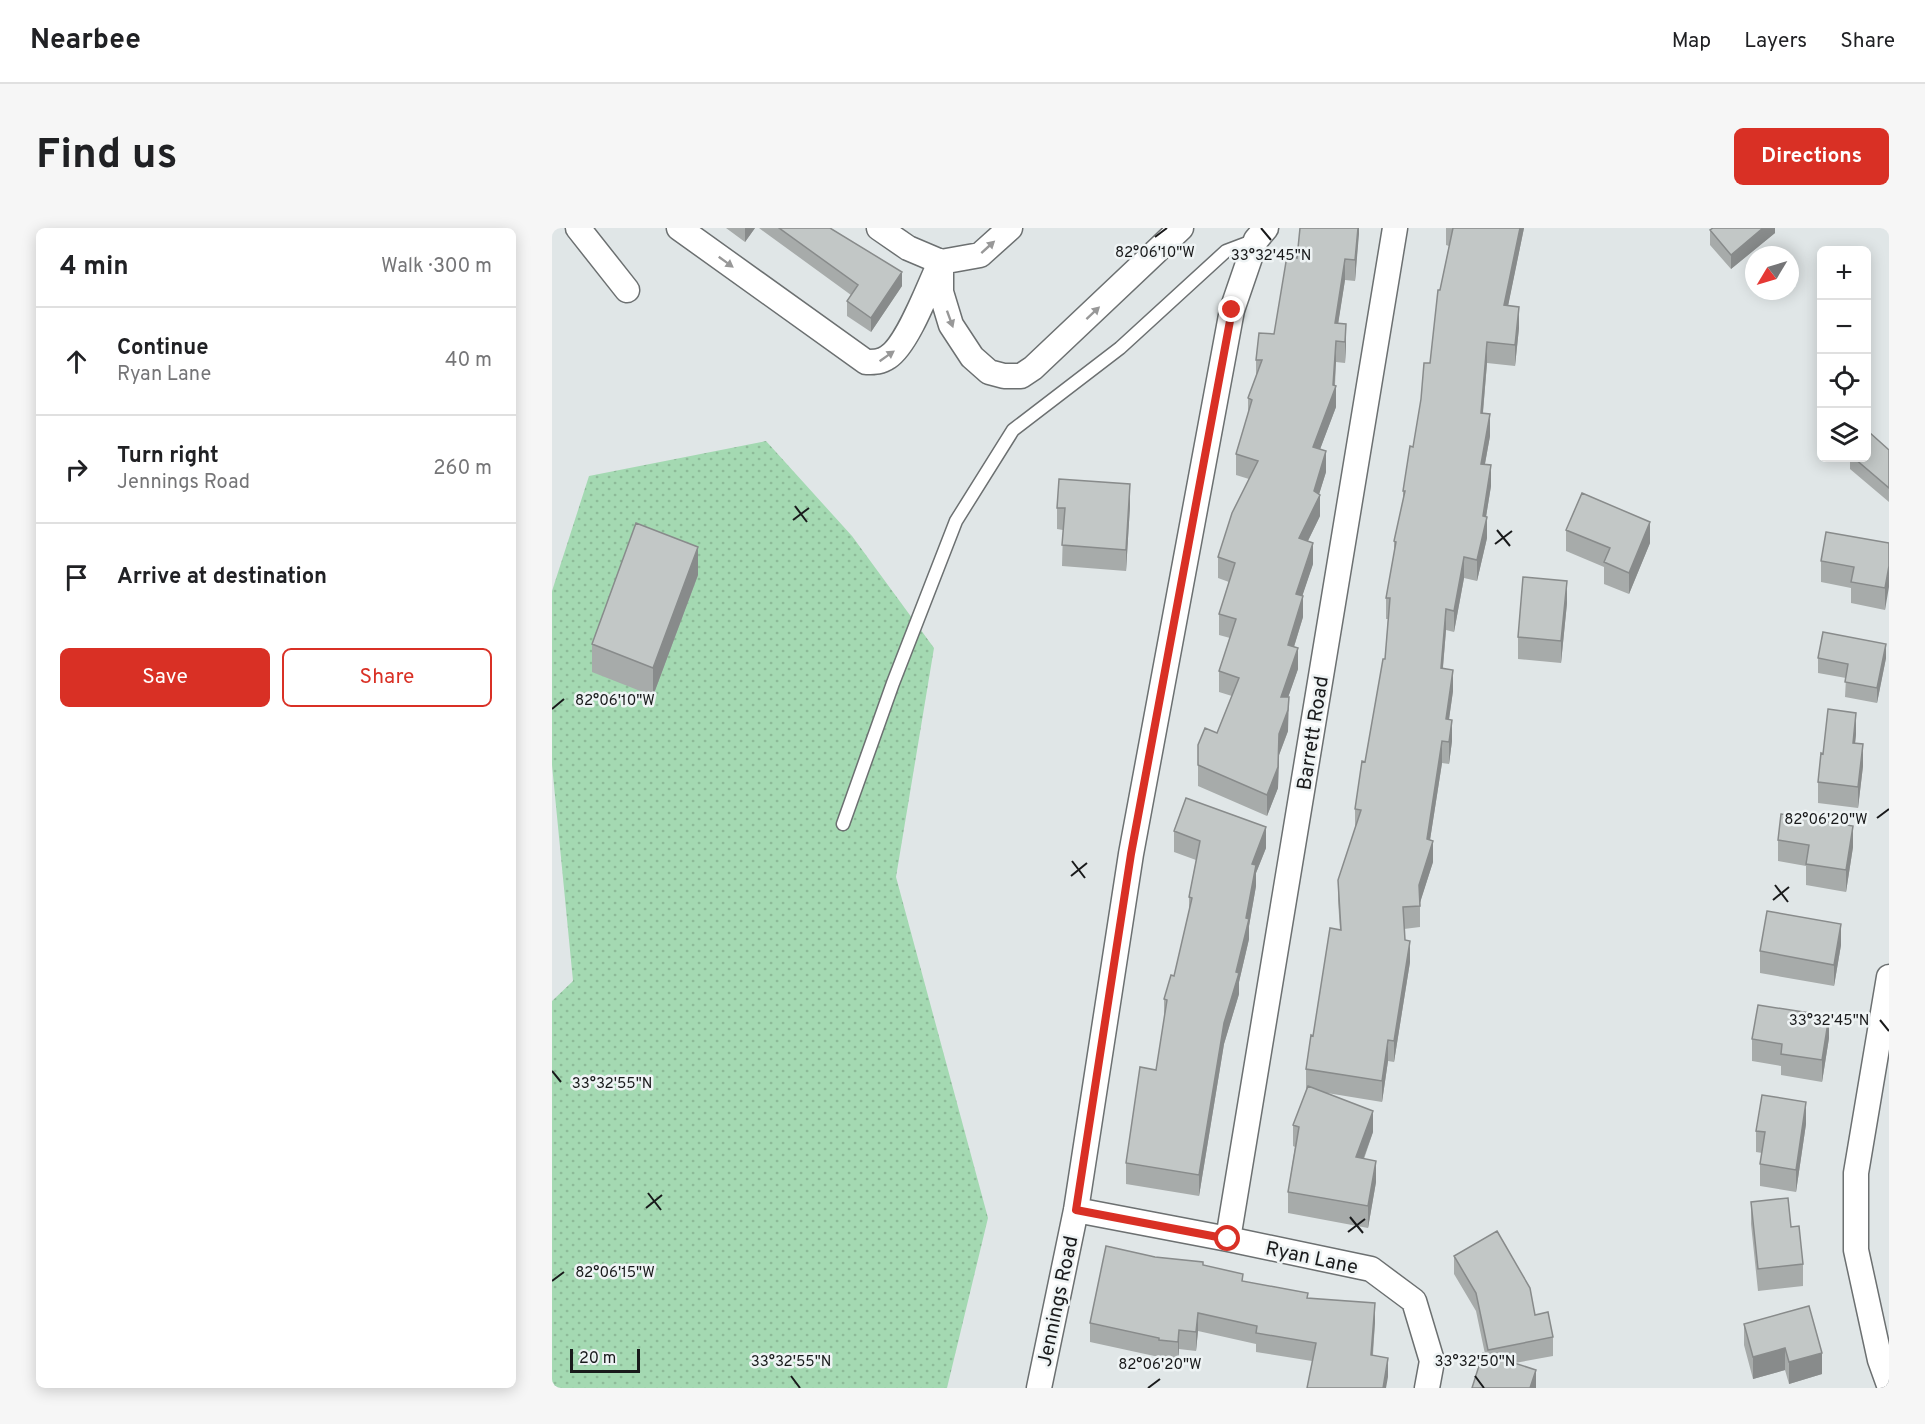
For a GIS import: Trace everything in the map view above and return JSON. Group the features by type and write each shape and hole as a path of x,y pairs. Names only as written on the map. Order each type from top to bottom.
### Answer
{"street":[{"path":"578,228 627,290"},
{"path":"679,228 866,362 877,363 890,356 903,341 940,262"},
{"path":"879,228 908,248 940,262 980,255 1010,228"},
{"path":"940,262 941,292 951,325 972,357 989,372 1004,376 1021,376 1033,368 1181,228"},
{"name":"Barrett Road","path":"1228,1239 1395,228"},
{"name":"Jennings Road","path":"1040,1388 1076,1210 1133,843 1232,310 1261,234"},
{"path":"1889,977 1881,1063 1856,1173 1856,1250 1880,1360 1889,1384"},
{"name":"Ryan Lane","path":"1076,1210 1371,1269 1414,1301 1432,1360 1427,1388"}],"lane":[{"path":"843,824 892,683 956,521 1013,430 1119,348 1226,251 1261,234"}],"green space":[{"path":"766,441 852,536 934,648 896,877 988,1218 947,1388 552,1388 552,1001 573,981 552,765 552,591 589,476"}],"building":[{"path":"779,228 830,228 902,272 871,318 847,301 858,285"},
{"path":"1300,228 1358,228 1355,260 1345,259 1335,323 1346,324 1345,342 1336,341 1333,385 1336,386 1313,447 1326,451 1314,491 1320,495 1299,538 1313,543 1296,594 1303,596 1288,645 1298,648 1281,697 1289,697 1288,710 1279,734 1278,767 1267,795 1198,765 1198,745 1205,728 1217,733 1239,678 1219,671 1236,619 1219,614 1235,563 1218,557 1232,513 1258,461 1236,454 1252,400 1248,398 1262,360 1256,360 1259,333 1274,334 1287,256 1297,258"},
{"path":"1453,228 1520,228 1504,305 1519,307 1515,345 1487,342 1481,413 1490,414 1481,464 1491,465 1483,516 1487,517 1477,560 1464,557 1454,611 1446,609 1441,668 1453,670 1446,719 1452,720 1449,742 1442,741 1427,839 1433,841 1419,885 1420,906 1403,907 1405,940 1410,941 1394,1041 1388,1040 1382,1081 1306,1069 1330,928 1341,930 1338,880 1361,810 1355,809 1362,761 1365,762 1383,659 1385,659 1390,598 1386,598 1396,542 1394,541 1405,491 1403,491 1410,446 1413,447 1424,363 1430,363 1438,290 1440,290"},
{"path":"1713,228 1763,228 1731,255 1710,230"},
{"path":"1871,434 1889,450 1889,488 1859,462 1871,462"},
{"path":"1059,479 1130,484 1126,550 1062,545 1065,508 1057,508"},
{"path":"1582,493 1650,522 1629,573 1604,562 1610,548 1566,530"},
{"path":"636,523 698,547 653,668 592,644"},
{"path":"1826,532 1889,543 1889,566 1885,588 1851,582 1854,567 1821,561"},
{"path":"1523,577 1567,581 1561,641 1518,637"},
{"path":"1823,632 1886,644 1877,688 1845,682 1848,664 1818,658"},
{"path":"1828,709 1856,713 1853,743 1863,744 1858,787 1818,782"},
{"path":"1186,798 1266,827 1252,864 1256,865 1246,918 1249,919 1236,972 1239,973 1224,1023 1199,1175 1126,1163 1140,1067 1156,1070 1167,1000 1164,999 1171,975 1174,976 1192,898 1189,897 1200,841 1174,831"},
{"path":"1781,814 1853,826 1846,870 1806,864 1809,845 1778,840"},
{"path":"1767,911 1841,924 1834,965 1760,951"},
{"path":"1758,1005 1829,1016 1822,1060 1781,1054 1782,1044 1752,1039"},
{"path":"1308,1086 1373,1111 1356,1157 1376,1161 1368,1206 1288,1192 1299,1127 1293,1125"},
{"path":"1762,1095 1806,1102 1796,1170 1760,1164 1765,1132 1756,1131"},
{"path":"1788,1198 1791,1227 1799,1226 1803,1264 1758,1269 1751,1202"},
{"path":"1497,1231 1530,1288 1535,1315 1548,1312 1553,1337 1488,1350 1476,1293 1454,1256"},
{"path":"1106,1246 1155,1257 1203,1262 1203,1265 1243,1274 1242,1281 1308,1293 1307,1298 1375,1303 1371,1355 1388,1358 1383,1388 1307,1388 1316,1343 1256,1333 1257,1326 1198,1313 1196,1332 1179,1330 1178,1342 1159,1340 1159,1338 1090,1323"},
{"path":"1809,1306 1822,1353 1789,1362 1785,1348 1753,1357 1744,1324"},
{"path":"1483,1353 1536,1370 1530,1388 1472,1388"}],"route":[{"path":"1228,1239 1076,1210 1131,854 1232,310"}]}
